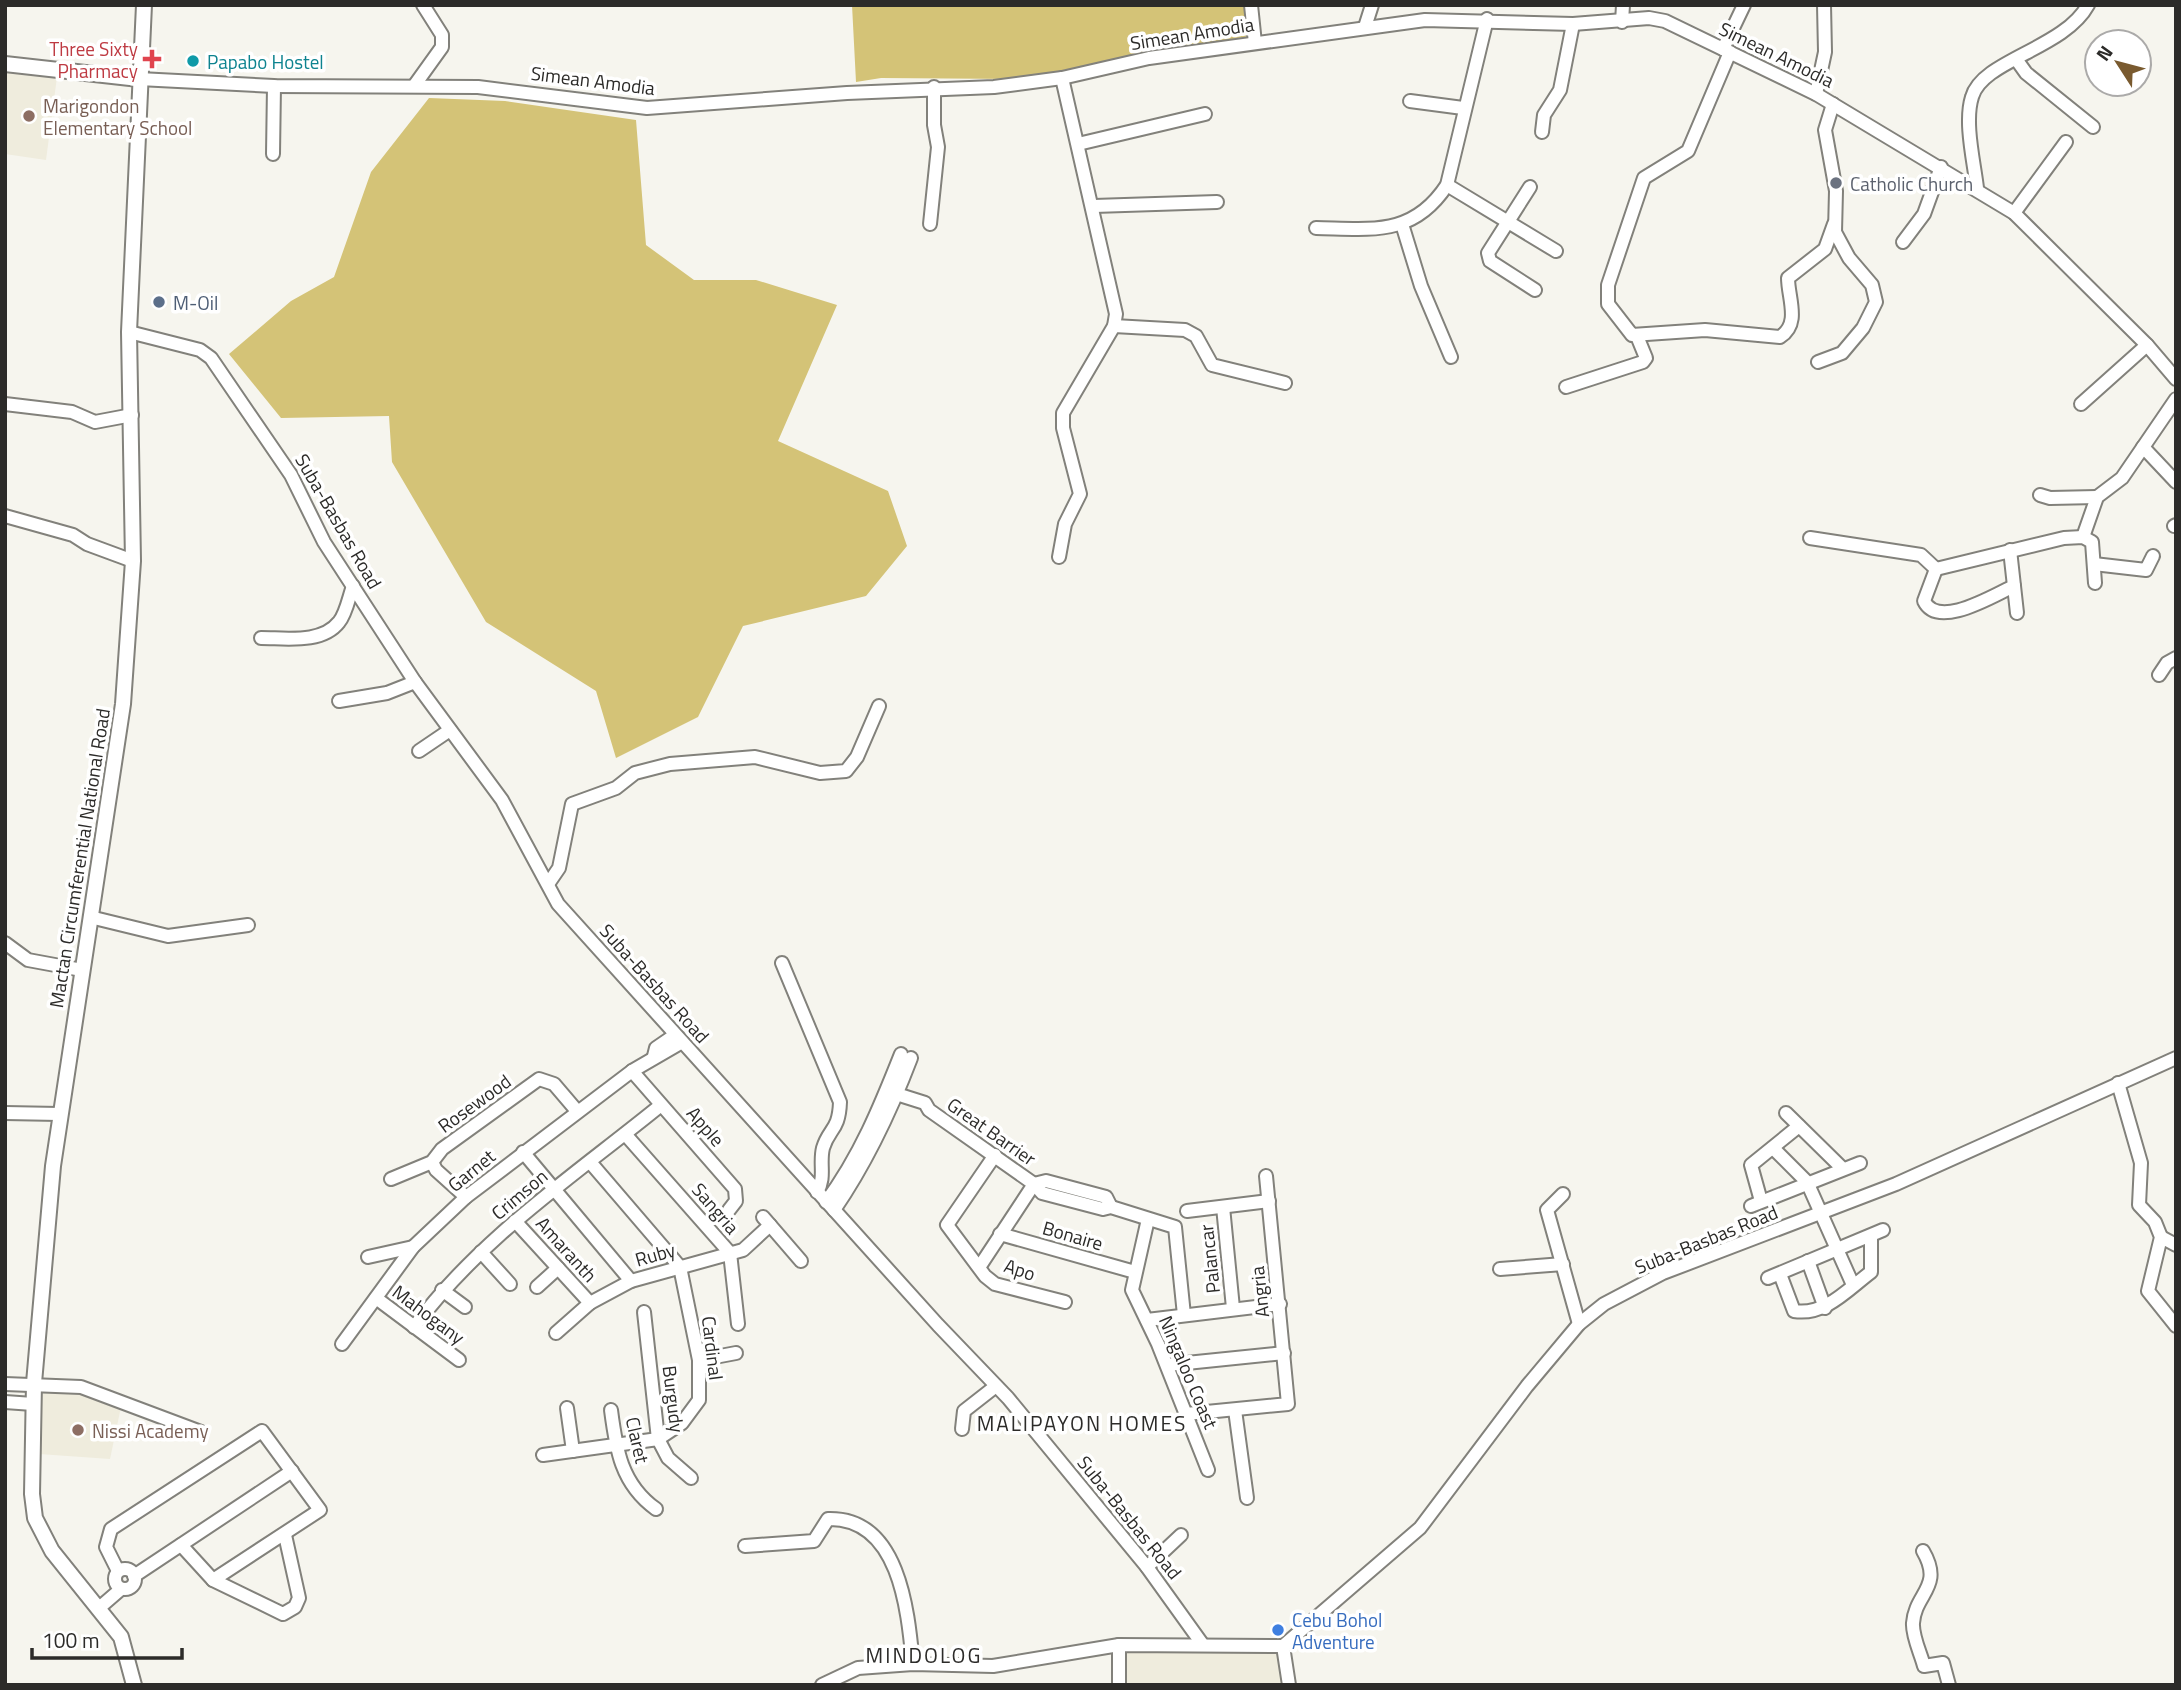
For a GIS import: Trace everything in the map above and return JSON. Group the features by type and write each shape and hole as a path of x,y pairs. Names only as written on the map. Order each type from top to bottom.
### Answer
{"main road":[{"name":"Mactan Circumferential National Road","path":"134,1685 121,1637 51,1551 35,1517 32,1494 34,1383 59,1114 123,704 134,561 129,332 144,5"},
{"path":"5,64 139,79"}],"street":[{"path":"414,86 442,47 442,35 423,5"},
{"path":"1251,5 1255,43"},
{"path":"1365,27 1372,5"},
{"path":"1622,22 1623,5"},
{"path":"1744,5 1688,151 1644,178 1608,285 1608,304 1628,333 1637,336 1705,330 1782,337 1793,315 1788,278 1825,249 1834,224 1836,191 1825,130 1833,104"},
{"path":"1816,94 1825,52 1824,5"},
{"path":"1977,188 1970,139 1972,97 1990,74 2071,29 2088,5"},
{"name":"Simean Amodia","path":"139,79 274,86 509,89 647,108 934,88 994,87 1062,78 1149,58 1425,20 1487,19 1573,24 1648,18 1665,21 1816,94 2014,212 2147,345 2176,379"},
{"path":"1315,228 1382,230 1402,224 1430,208 1447,185 1463,108 1487,19"},
{"path":"1542,132 1544,115 1560,90 1573,24"},
{"path":"2016,59 2026,73 2093,127"},
{"path":"1059,557 1065,524 1080,494 1063,428 1063,413 1114,326 1116,314 1094,206 1062,78"},
{"path":"273,154 274,86"},
{"path":"930,224 938,147 934,88"},
{"path":"1410,102 1463,108"},
{"path":"1078,144 1205,114"},
{"path":"2014,212 2066,142"},
{"path":"1903,242 1924,214 1941,167"},
{"path":"1447,185 1556,251"},
{"path":"1530,187 1490,247 1490,261 1535,290"},
{"path":"1094,206 1217,202"},
{"path":"1402,224 1421,286 1451,357"},
{"path":"1818,362 1842,353 1863,328 1876,302 1872,285 1840,246 1834,224"},
{"path":"1114,326 1185,330 1196,336 1212,365 1285,383"},
{"name":"Suba-Basbas Road","path":"129,332 200,350 211,358 291,475 324,542 415,682 502,800 558,904 996,1386 1147,1567 1203,1645"},
{"path":"1566,387 1643,362 1646,358 1637,336"},
{"path":"2081,404 2147,345"},
{"path":"2083,537 2097,497 2122,478 2176,399"},
{"path":"5,404 72,412 95,422 132,415"},
{"path":"2143,447 2176,482"},
{"path":"2040,495 2050,498 2097,497"},
{"path":"5,516 73,535 87,544 134,561"},
{"path":"1936,569 2010,550 2083,537 2092,542 2095,583"},
{"path":"1810,538 1921,555 1936,569"},
{"path":"2010,550 2017,612"},
{"path":"2094,564 2146,570 2153,556"},
{"path":"1936,569 1924,601 1933,611 1956,612 2014,586"},
{"path":"261,638 316,637 332,628 340,622 353,586"},
{"path":"2159,675 2167,663 2176,658"},
{"path":"339,701 387,693 415,682"},
{"path":"548,884 559,868 572,804 616,788 635,773 670,764 755,757 820,773 846,771 858,757 879,706"},
{"path":"419,751 450,730"},
{"path":"90,917 168,936 248,925"},
{"path":"5,943 28,960 82,970"},
{"path":"782,963 840,1102 837,1127 823,1148 823,1181 817,1192"},
{"name":"Garnet","path":"342,1344 413,1247 466,1197 576,1111 654,1056 661,1055 678,1038"},
{"path":"830,1206 862,1170 898,1095 906,1056"},
{"name":"Suba-Basbas Road","path":"1283,1646 1420,1528 1527,1386 1579,1324 1604,1304 1663,1273 1896,1184 2176,1058"},
{"name":"Apple","path":"632,1071 735,1189 736,1201 729,1210"},
{"name":"Rosewood","path":"466,1197 436,1171 432,1162 442,1149 540,1079 555,1084 576,1111"},
{"path":"2118,1083 2141,1163 2138,1205 2155,1222 2161,1237 2148,1290 2176,1326"},
{"name":"Great Barrier","path":"898,1095 921,1111 929,1110 995,1155 1042,1193 1103,1209 1111,1207 1175,1227 1184,1315"},
{"name":"Crimson","path":"414,1327 442,1290 481,1252 553,1190 661,1105"},
{"path":"5,1113 59,1114"},
{"path":"1786,1113 1843,1169"},
{"path":"1799,1126 1751,1165 1756,1203 1860,1163"},
{"name":"Sangria","path":"625,1134 730,1253 738,1324"},
{"path":"1773,1148 1807,1182 1853,1285"},
{"path":"523,1152 631,1281"},
{"name":"Apo","path":"995,1155 947,1225 995,1284 1065,1303"},
{"name":"Cardinal","path":"542,1455 616,1447 658,1439 682,1423 699,1400 699,1360 680,1267 590,1161"},
{"path":"391,1179 432,1162"},
{"name":"Angria","path":"1235,1410 1287,1404 1280,1304 1266,1176"},
{"path":"980,1266 1034,1184"},
{"path":"1563,1194 1547,1210 1579,1324"},
{"path":"1187,1211 1269,1201"},
{"name":"Palancar","path":"1223,1207 1233,1308"},
{"path":"1135,1272 1148,1219"},
{"name":"Amaranth","path":"516,1221 590,1303"},
{"name":"Ruby","path":"556,1333 590,1303 631,1281 743,1250 766,1221 801,1261"},
{"path":"1877,1233 1871,1272 1825,1308 1807,1313 1794,1311 1774,1276 1839,1249 1877,1233"},
{"name":"Bonaire","path":"1000,1234 1135,1272"},
{"path":"2161,1237 2176,1245"},
{"path":"368,1257 413,1247"},
{"path":"481,1252 510,1284"},
{"path":"1808,1261 1825,1308"},
{"path":"1500,1269 1563,1264"},
{"path":"537,1287 558,1268"},
{"name":"Ningaloo Coast","path":"1135,1272 1132,1290 1167,1365 1208,1469"},
{"path":"442,1290 465,1307"},
{"name":"Mahogany","path":"376,1298 459,1360"},
{"path":"1147,1320 1280,1304"},
{"name":"Burgudy","path":"644,1312 658,1439 668,1458 691,1478"},
{"path":"699,1360 736,1353"},
{"path":"1167,1365 1284,1353"},
{"path":"5,1384 34,1383 81,1387 201,1432"},
{"path":"962,1429 964,1411 996,1386"},
{"path":"5,1402 33,1404"},
{"path":"567,1408 573,1451"},
{"name":"Claret","path":"611,1409 616,1447 626,1476 656,1509"},
{"path":"1186,1413 1235,1410 1247,1499"},
{"path":"118,1581 106,1546 113,1528 258,1432 264,1432 320,1510 213,1580"},
{"path":"118,1581 132,1586 134,1576 292,1471"},
{"path":"745,1546 814,1541 828,1519 838,1518 872,1533 879,1540 904,1590 913,1664"},
{"path":"181,1545 213,1580 275,1612 290,1612 299,1598 285,1535"},
{"path":"1147,1567 1181,1535"},
{"path":"1923,1551 1931,1565 1931,1578 1913,1623 1924,1666 1942,1662 1949,1685"},
{"path":"97,1605 118,1581"},
{"path":"822,1685 858,1668 913,1664 993,1666 1119,1645 1203,1645 1283,1646 1289,1685"},
{"path":"1119,1645 1119,1685"}],"shaded area":[{"path":"852,5 1248,5 1250,36 1015,79 881,78 856,82"},
{"name":"Marigondon Elementary School","path":"5,73 57,77 46,160 5,154"},
{"path":"429,98 505,101 636,120 646,245 694,280 756,280 837,305 778,441 888,491 907,546 866,596 743,626 698,717 616,758 596,691 486,622 392,462 389,416 281,418 229,354 291,301 334,277 371,172"},
{"name":"Nissi Academy","path":"43,1385 85,1388 121,1407 110,1459 39,1454"},
{"path":"1121,1648 1282,1651 1285,1685 1121,1685"}],"place":[{"name":"Three Sixty Pharmacy","path":"152,59"},
{"name":"Papabo Hostel","path":"193,61"},
{"name":"Marigondon Elementary School","path":"29,116"},
{"name":"Catholic Church","path":"1836,183"},
{"name":"M-Oil","path":"159,302"},
{"name":"Nissi Academy","path":"78,1430"},
{"name":"Cebu Bohol Adventure","path":"1278,1630"}],"district":[{"name":"MALIPAYON HOMES","path":"1082,1423"},
{"name":"MINDOLOG","path":"924,1655"}]}
